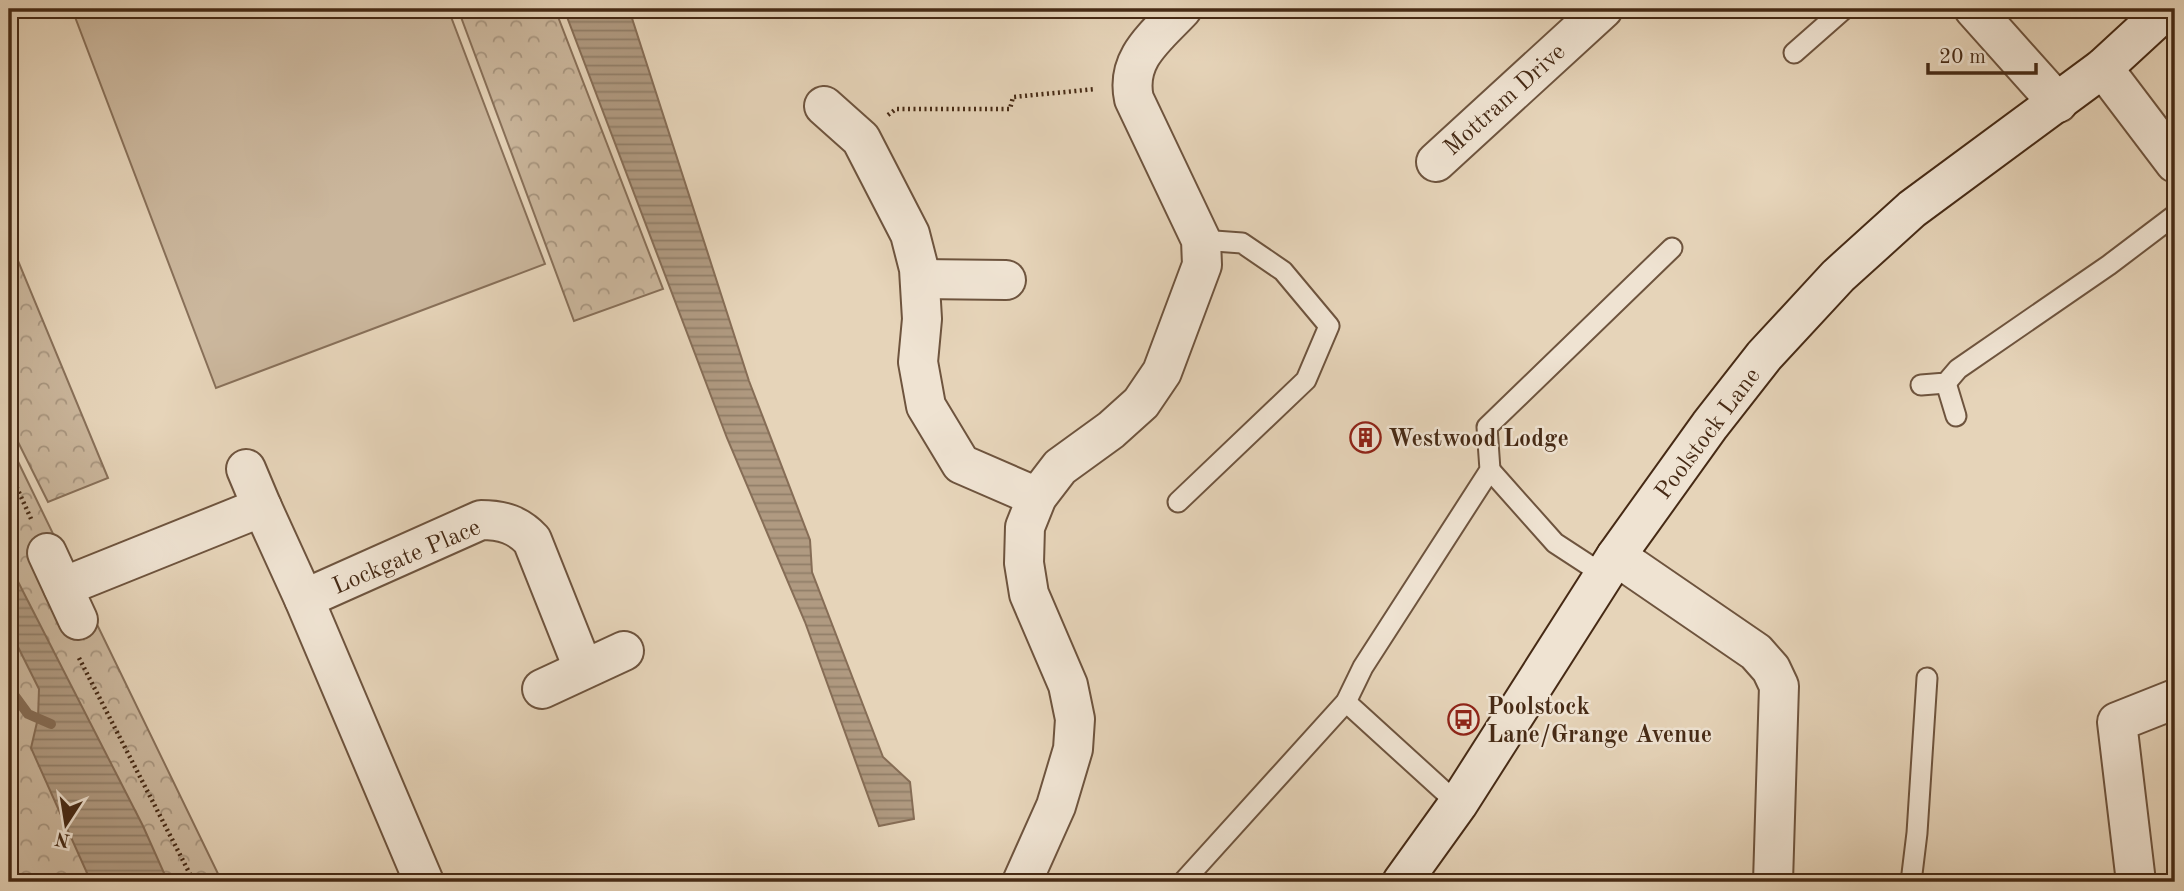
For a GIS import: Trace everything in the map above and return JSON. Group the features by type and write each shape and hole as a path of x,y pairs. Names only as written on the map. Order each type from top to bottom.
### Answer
{"street":[{"path":"1022,882 1056,806 1073,749 1075,719 1068,685 1029,594 1024,563 1025,527 1037,497 1060,467 1111,430 1141,403 1162,372 1202,265 1201,240 1134,99 1131,85 1136,61 1182,9"},
{"name":"Mottram Drive","path":"1436,162 1603,9"},
{"path":"1974,9 2058,103"},
{"name":"Poolstock Lane","path":"1402,882 1458,804 1610,566 1710,425 1756,366 1838,276 1912,209 2104,68 2167,9"},
{"path":"2104,68 2175,163"},
{"path":"824,106 868,132 910,234 920,279 922,319 918,362 926,406 961,464 1037,497"},
{"path":"920,279 1006,280"},
{"name":"Lockgate Place","path":"246,469 424,882"},
{"path":"47,553 72,619 262,507"},
{"name":"Lockgate Place","path":"304,600 481,520 502,522 522,529 532,540 583,668"},
{"path":"1610,566 1756,652 1771,669 1779,687 1773,882"},
{"path":"542,689 624,651"},
{"path":"2136,882 2116,722 2175,699"}],"lane":[{"path":"1794,53 1844,9"},
{"path":"1921,385 1946,383 1958,369 2109,265 2175,215"},
{"path":"1178,502 1306,380 1329,326 1283,271 1242,243 1201,240"},
{"path":"1183,882 1346,702 1363,667 1490,470 1487,427 1672,248"},
{"path":"1946,383 1956,416"},
{"path":"1490,470 1555,543 1610,566"},
{"path":"1911,882 1927,678"},
{"path":"1346,702 1458,804"}],"path":[{"path":"868,132 896,109 1010,109 1013,97 1131,85"},
{"path":"9,470 10,478 47,553"},
{"path":"72,619 194,882"}],"green space":[{"path":"72,9 448,9 545,264 216,388"},
{"path":"458,9 555,9 663,289 574,321"},
{"path":"9,239 108,478 48,502 9,424"},
{"path":"9,443 222,882 9,882"}],"shaded area":[{"path":"564,9 629,9 749,381 810,540 812,572 883,757 910,782 914,819 879,826 805,622 727,438"},
{"path":"9,564 143,826 168,882 91,882 31,748 38,718 39,689 9,629"}],"waterway":[{"path":"9,688 28,714 51,724"}],"place":[{"name":"Westwood Lodge","path":"1365,438"},
{"name":"Poolstock Lane/Grange Avenue","path":"1464,720"}]}
